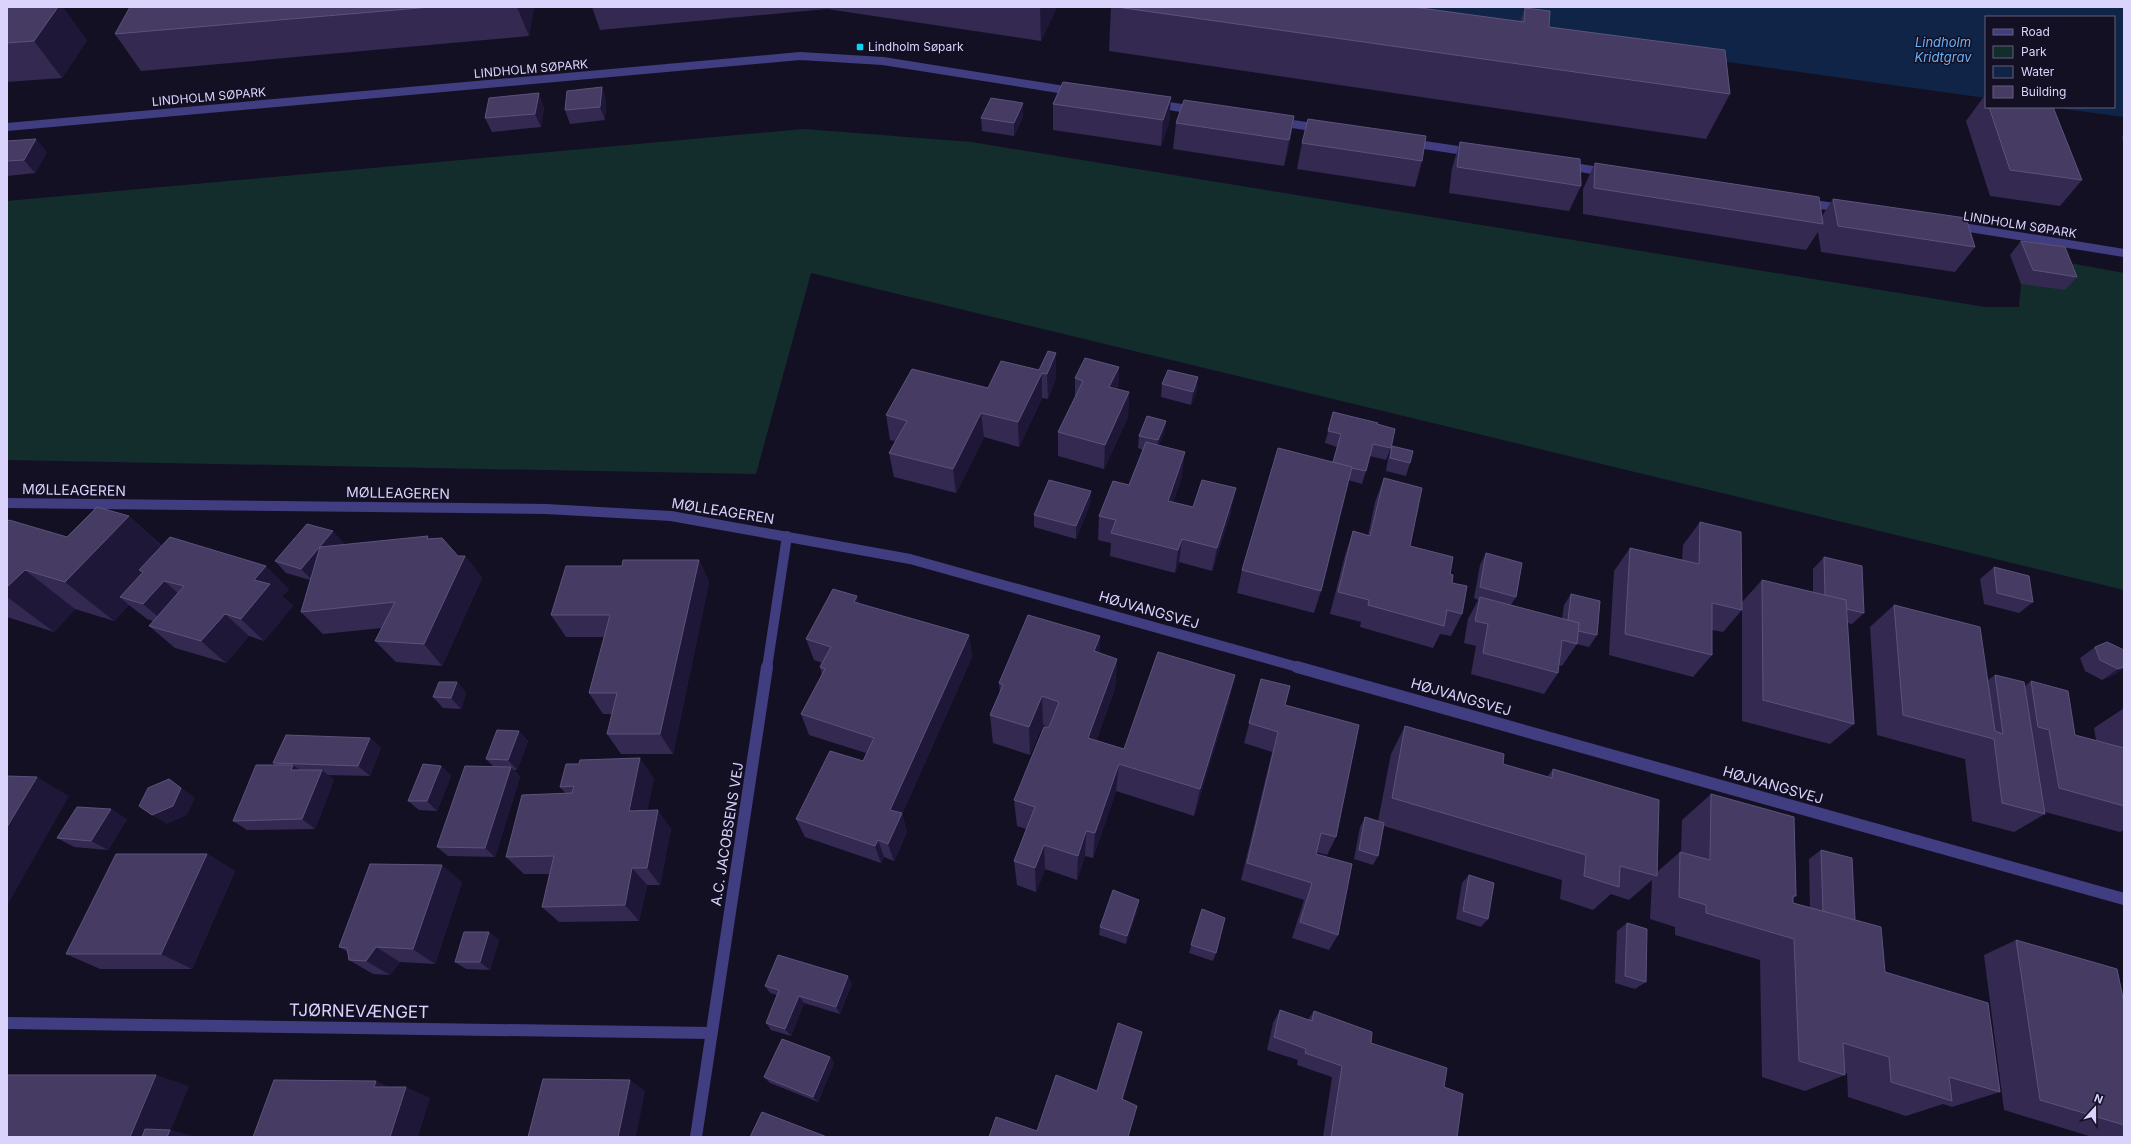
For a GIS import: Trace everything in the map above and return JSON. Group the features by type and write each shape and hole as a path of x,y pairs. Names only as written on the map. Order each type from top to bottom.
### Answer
{"street":[{"name":"LINDHOLM SØPARK","path":"7,127 800,56 883,61 1076,92"},
{"path":"1144,102 1206,111"},
{"path":"1267,121 1329,130"},
{"path":"1406,142 1476,152"},
{"path":"1562,165 1610,173"},
{"path":"1799,202 1846,209"},
{"name":"LINDHOLM SØPARK","path":"1952,225 2124,253"},
{"name":"MØLLEAGEREN","path":"7,503 546,509 671,516 787,536"},
{"name":"HØJVANGSVEJ","path":"787,536 910,559 2124,899"},
{"name":"A.C. JACOBSENS VEJ","path":"696,1137 787,536"},
{"name":"TJØRNEVÆNGET","path":"7,1023 711,1033"}],"green space":[{"path":"804,129 971,142 1985,307 2019,307 2021,284 2053,260 2124,273 2124,590 811,273 756,474 7,460 7,201"}],"water":[{"name":"Lindholm Kridtgrav","path":"1336,7 2124,7 2124,117 2057,108 2115,108 2115,16 1985,16 1985,98"}],"building":[{"path":"7,7 58,7 34,41 7,43"},
{"path":"130,7 431,7 115,34"},
{"path":"1117,7 1413,7 1524,22 1525,8 1550,11 1549,27 1725,50 1730,94"},
{"path":"1063,82 1171,97 1163,120 1053,104"},
{"path":"602,87 600,107 565,110 567,91"},
{"path":"539,93 535,114 485,118 489,98"},
{"path":"991,98 1023,103 1014,123 981,118"},
{"path":"1184,100 1294,116 1289,140 1176,123"},
{"path":"1989,108 2053,108 2082,180 2010,170"},
{"path":"1308,119 1426,136 1422,161 1302,143"},
{"path":"36,139 24,160 7,161 7,141"},
{"path":"1460,142 1580,159 1581,186 1457,167"},
{"path":"1595,163 1819,197 1823,224 1594,188"},
{"path":"1833,199 1966,218 1975,247 1838,226"},
{"path":"2021,241 2065,247 2077,277 2033,270"},
{"path":"1048,351 1056,353 1047,374 1042,373 1018,422 981,413 953,469 889,453 907,421 886,415 912,369 988,388 1001,361 1039,370"},
{"path":"1085,358 1119,367 1109,387 1129,392 1105,445 1058,432 1083,381 1075,378"},
{"path":"1168,370 1198,377 1193,392 1162,384"},
{"path":"1333,412 1378,423 1377,424 1395,429 1391,448 1373,444 1366,471 1333,462 1341,434 1328,431"},
{"path":"1147,416 1166,421 1158,440 1139,436"},
{"path":"1146,442 1185,452 1168,501 1193,507 1202,480 1236,488 1217,548 1182,539 1178,550 1111,533 1116,520 1099,516 1113,481 1129,485"},
{"path":"1392,446 1413,451 1410,463 1390,458"},
{"path":"1278,448 1352,467 1321,591 1242,570"},
{"path":"1384,478 1422,488 1410,546 1453,557 1450,574 1453,575 1452,583 1467,586 1462,614 1447,610 1444,626 1368,605 1369,600 1338,592 1353,531 1370,536"},
{"path":"1049,480 1091,491 1076,526 1034,515"},
{"path":"97,507 129,516 65,582 25,570 7,587 7,522 9,520 67,537"},
{"path":"1700,522 1741,532 1742,610 1712,603 1712,655 1625,634 1630,548 1699,564"},
{"path":"307,524 333,531 301,569 275,561"},
{"path":"428,536 427,539 442,538 458,556 465,556 424,644 375,641 395,602 301,612 320,547"},
{"path":"170,537 266,566 254,580 270,584 241,619 225,614 201,641 149,626 184,586 164,581 143,604 120,597 143,572 139,570"},
{"path":"1486,553 1522,563 1516,597 1480,587"},
{"path":"1824,557 1862,566 1864,613 1846,609 1846,600 1825,595"},
{"path":"623,560 699,560 660,734 607,734 617,693 589,693 610,615 551,615 566,566 622,566"},
{"path":"1994,567 2029,576 2033,602 1997,593"},
{"path":"1762,580 1846,600 1854,724 1763,700"},
{"path":"833,589 857,596 854,602 969,635 890,810 902,813 888,844 878,840 875,846 796,819 830,751 863,761 874,738 801,714 825,669 820,667 831,647 806,639"},
{"path":"1571,594 1600,601 1597,635 1578,631 1579,623 1568,620"},
{"path":"1480,597 1579,623 1577,644 1562,640 1558,673 1483,653 1488,624 1475,621"},
{"path":"1894,605 1980,627 1995,731 2003,734 1995,675 2024,682 2045,814 2002,803 1994,739 1903,715"},
{"path":"1028,615 1100,636 1094,651 1117,659 1088,738 1124,749 1158,652 1235,675 1200,789 1119,764 1095,833 1086,831 1078,856 1044,845 1035,868 1014,861 1035,807 1014,800 1044,727 1049,727 1059,702 1042,696 1029,727 990,715 1003,685 999,683"},
{"path":"2107,642 2124,650 2124,667 2118,669 2100,660 2095,647"},
{"path":"1261,679 1290,686 1285,705 1359,725 1336,837 1321,833 1316,854 1352,864 1338,935 1300,922 1312,883 1247,863 1278,732 1249,723"},
{"path":"2031,681 2068,691 2075,735 2124,748 2124,806 2059,788 2049,730 2038,727"},
{"path":"439,682 457,682 451,698 433,697"},
{"path":"1405,726 1504,754 1503,764 1552,778 1553,769 1659,800 1657,876 1620,866 1619,887 1584,876 1586,855 1392,798"},
{"path":"497,730 519,731 508,760 486,759"},
{"path":"286,735 370,738 358,766 273,763"},
{"path":"640,758 629,811 658,810 647,868 632,868 625,905 542,907 554,856 506,857 522,795 572,793 574,786 560,787 566,764 579,764 580,760"},
{"path":"423,764 441,766 427,801 408,801"},
{"path":"256,765 293,765 291,770 322,770 302,819 233,821"},
{"path":"465,766 511,767 485,848 437,847"},
{"path":"7,776 37,777 7,827"},
{"path":"169,779 181,788 173,806 152,815 139,806 148,788"},
{"path":"1711,794 1794,817 1796,896 1793,896 1793,903 1881,927 1885,972 1988,1003 2000,1092 1949,1077 1952,1101 1891,1082 1889,1057 1843,1043 1845,1075 1799,1061 1794,939 1706,913 1706,905 1679,897 1680,852 1710,860"},
{"path":"77,807 111,809 91,841 57,838"},
{"path":"1365,817 1384,823 1378,856 1359,850"},
{"path":"1821,850 1852,858 1855,920 1823,911"},
{"path":"116,854 207,854 161,954 66,954"},
{"path":"370,864 442,865 413,949 376,947 366,961 349,960 347,948 339,947"},
{"path":"1469,875 1494,883 1488,919 1463,911"},
{"path":"1113,890 1139,900 1127,936 1100,927"},
{"path":"1202,909 1225,918 1216,953 1191,945"},
{"path":"1627,923 1647,929 1646,982 1625,976"},
{"path":"464,932 489,932 480,962 455,962"},
{"path":"2016,940 2117,969 2124,1003 2124,1125 2040,1100"},
{"path":"778,955 848,976 836,1007 799,996 785,1029 766,1023 779,990 765,986"},
{"path":"1280,1010 1312,1021 1314,1011 1372,1032 1371,1043 1447,1068 1444,1087 1463,1094 1457,1137 1331,1137 1342,1066 1305,1053 1306,1049 1274,1037"},
{"path":"1118,1023 1142,1032 1122,1099 1137,1106 1128,1137 989,1137 996,1117 1037,1131 1056,1075 1097,1091"},
{"path":"782,1039 830,1057 813,1097 764,1077"},
{"path":"7,1075 156,1075 130,1137 7,1137"},
{"path":"543,1079 630,1080 618,1137 528,1137"},
{"path":"274,1080 376,1081 374,1087 406,1087 390,1137 253,1137"},
{"path":"762,1112 827,1137 750,1137"},
{"path":"145,1129 170,1130 167,1137 142,1137"}],"place":[{"name":"Lindholm Søpark","path":"860,47"}]}
